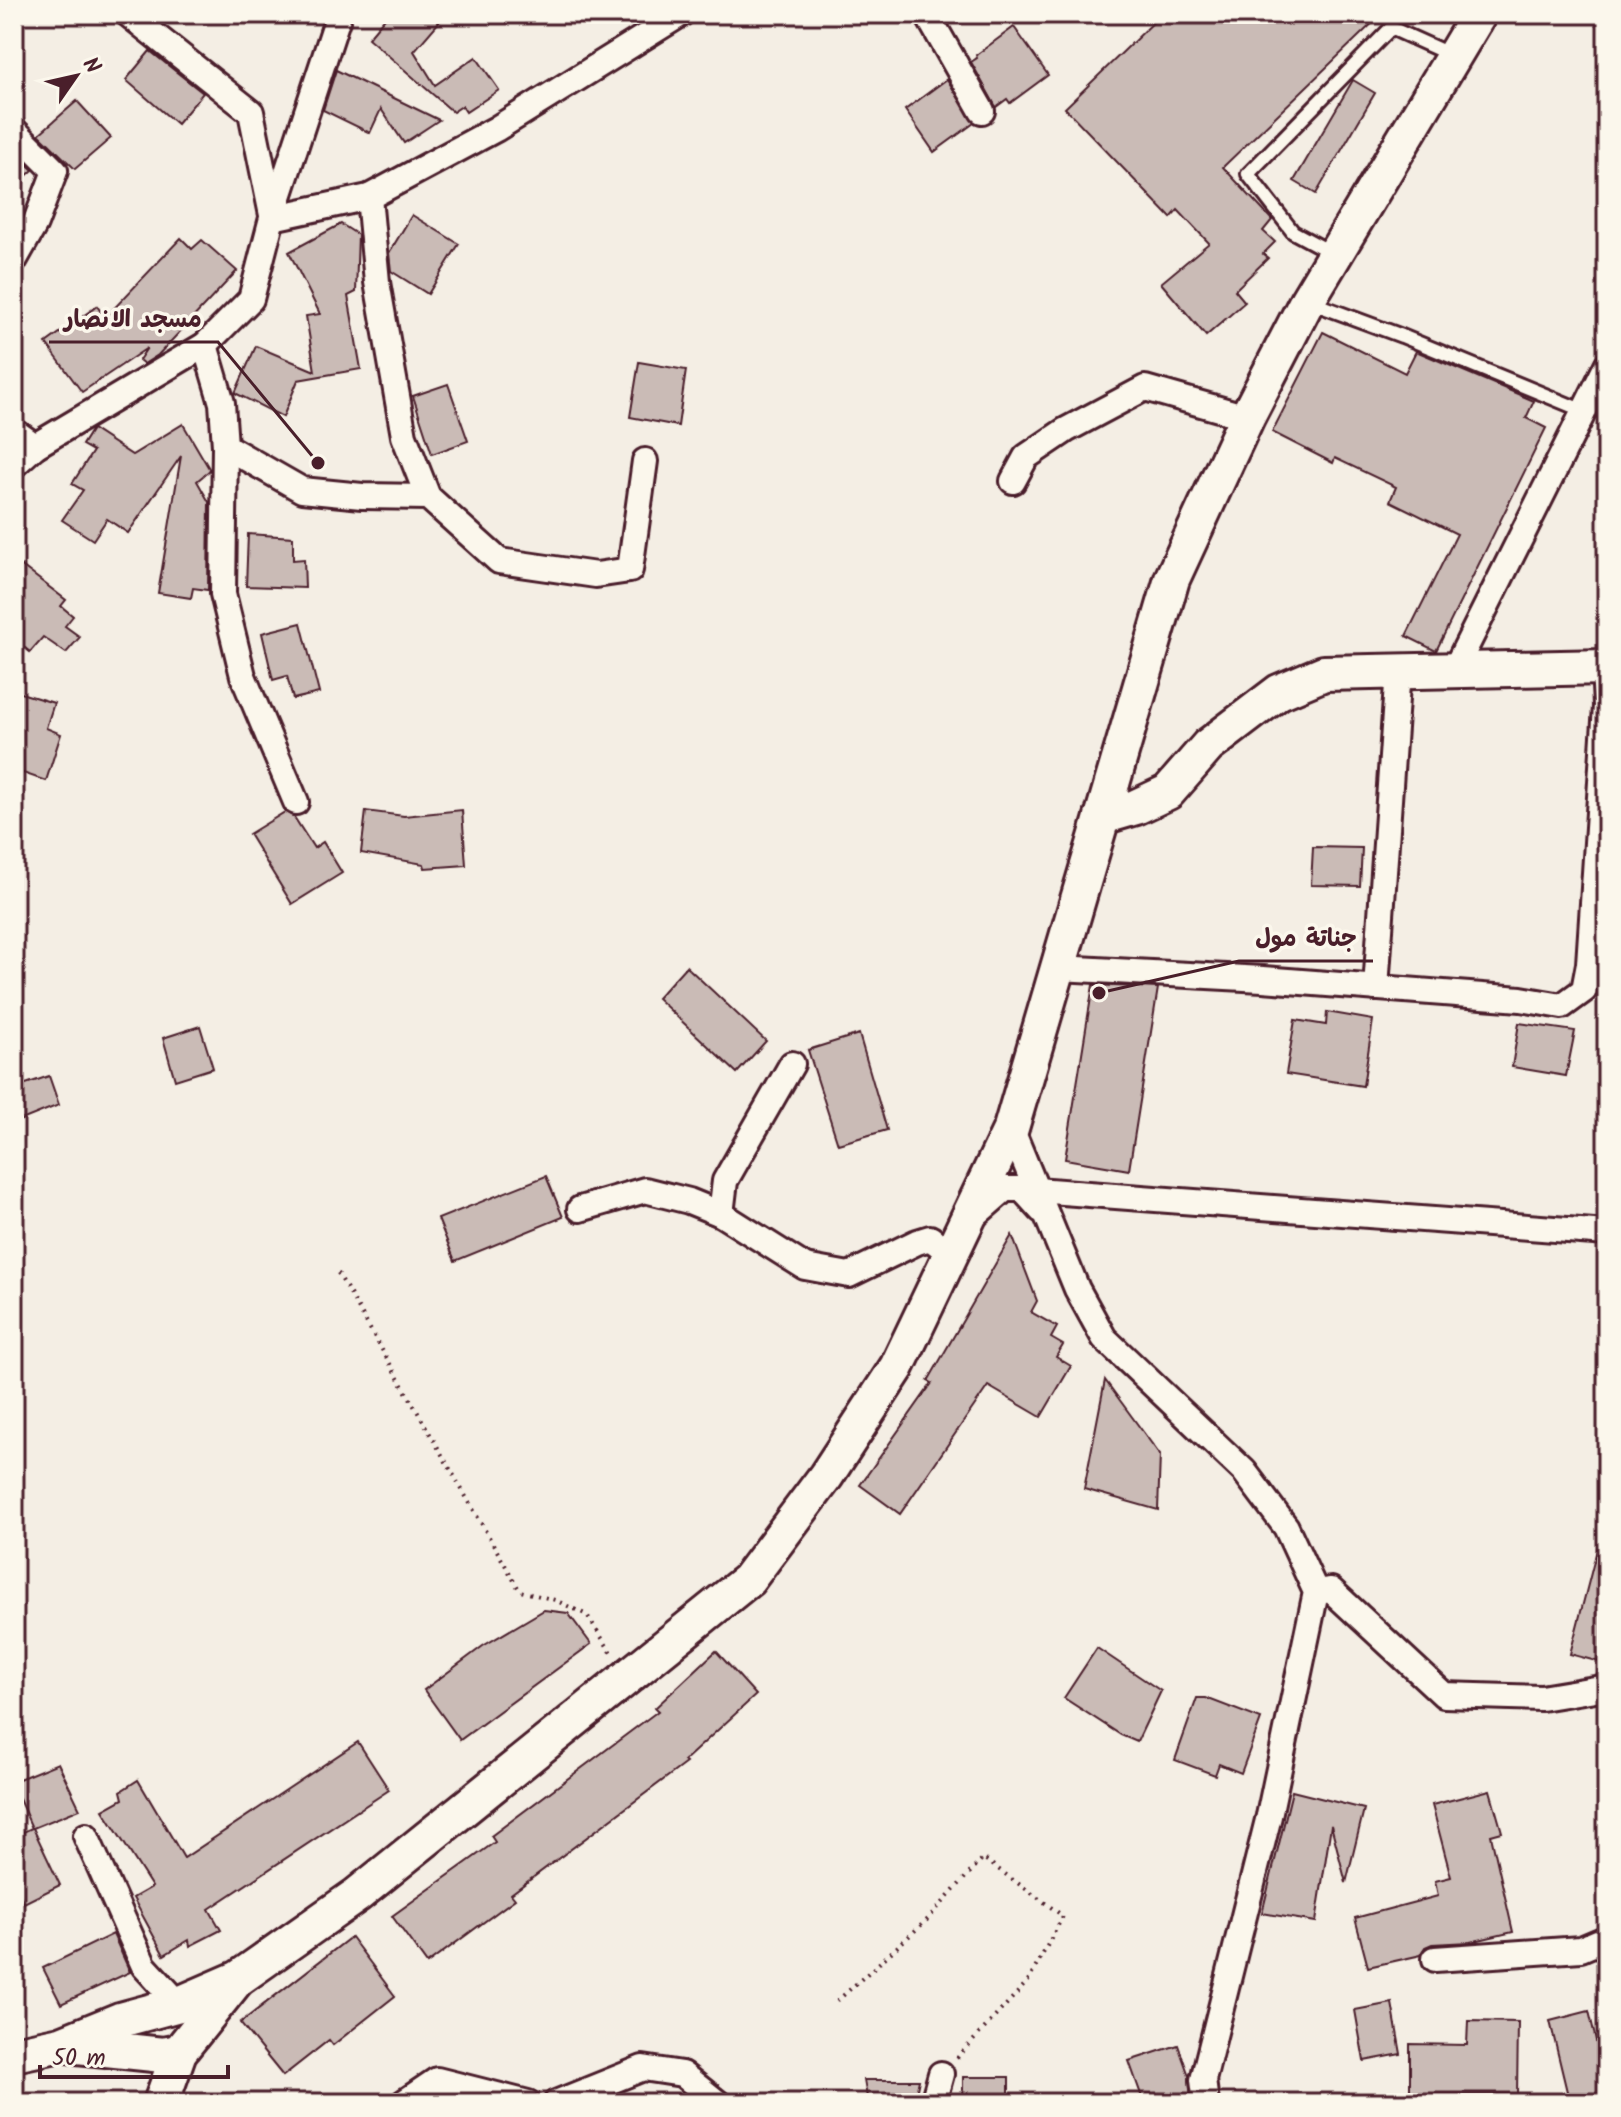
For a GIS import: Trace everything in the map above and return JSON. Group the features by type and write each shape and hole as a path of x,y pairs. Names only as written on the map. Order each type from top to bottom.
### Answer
{"street":[{"path":"128,14 251,112 272,218"},
{"path":"14,465 35,446 205,345 251,299 272,218 339,14"},
{"path":"272,218 369,197 496,129 681,14"},
{"path":"927,14 982,111"},
{"path":"14,2054 124,2033 179,2004 239,1978 357,1895 748,1580 826,1476 897,1367 1011,1128 1172,579 1247,417 1307,301 1479,14"},
{"path":"14,130 55,171 35,224 14,261"},
{"path":"369,197 377,282 404,436 428,497 499,561 596,575 630,570 645,461"},
{"path":"205,345 222,403 225,446 223,594 243,676 296,802"},
{"path":"1455,669 1607,365"},
{"path":"1013,481 1026,457 1066,430 1145,388 1247,417"},
{"path":"14,431 35,446"},
{"path":"225,446 302,490 362,496 428,497"},
{"path":"1059,968 1376,988 1521,999 1562,1006 1584,990 1589,964 1606,667 1324,673 1279,692 1208,746 1168,792 1136,807 1102,817"},
{"path":"1376,988 1398,670"},
{"path":"721,1214 725,1181 792,1064"},
{"path":"1011,1128 1077,1289 1104,1338 1244,1471 1286,1527 1316,1592 1269,1816 1203,2080 1206,2103"},
{"path":"965,1224 1005,1189 1022,1189 1047,1217"},
{"path":"580,1209 645,1190 689,1201 721,1214 805,1267 849,1275 930,1238 951,1254"},
{"path":"1036,1190 1607,1233"},
{"path":"1316,1592 1331,1590 1444,1695 1541,1698 1607,1687"},
{"path":"86,1836 144,1966 179,2004"},
{"path":"1435,1959 1581,1949 1607,1938"},
{"path":"161,2103 179,2052 239,1978"},
{"path":"179,2004 173,2025 179,2052"},
{"path":"124,2033 163,2055 179,2052"},
{"path":"124,2033 148,2088 148,2103"},
{"path":"556,2103 643,2068 682,2074 718,2103"},
{"path":"933,2103 941,2074"},
{"path":"403,2103 437,2080 528,2103"}],"lane":[{"path":"1335,254 1293,232 1248,174 1391,28 1453,56"},
{"path":"1307,301 1402,336 1584,411"}],"path":[{"path":"338,1273 520,1591 555,1600 587,1615 627,1678"},
{"path":"837,2001 928,1919 983,1858 1063,1916 1029,1980 941,2074"}],"building":[{"path":"388,14 446,14 414,51 435,85 476,57 499,90 466,112 462,106 453,112 368,38"},
{"path":"1162,14 1382,14 1223,167 1272,220 1263,231 1275,242 1263,254 1268,258 1235,290 1245,302 1206,336 1161,283 1209,243 1178,210 1171,218 1065,108"},
{"path":"1014,27 1048,75 1010,103 1007,99 996,107 971,62"},
{"path":"150,51 203,93 177,124 126,80"},
{"path":"336,70 439,120 404,143 381,109 370,133 323,110"},
{"path":"947,79 974,123 934,152 905,110"},
{"path":"1353,80 1375,93 1316,194 1294,181"},
{"path":"77,101 111,138 75,169 39,134"},
{"path":"16,154 33,170 14,187 14,156"},
{"path":"412,215 459,244 428,294 391,271 389,253"},
{"path":"341,224 358,235 356,292 348,296 361,369 298,380 283,417 235,393 256,346 315,371 306,316 320,314 289,252"},
{"path":"181,238 192,249 202,240 237,271 158,355 144,364 139,360 147,348 82,392 46,343 97,306 105,318"},
{"path":"1323,332 1405,373 1416,351 1534,401 1526,418 1546,428 1436,651 1406,636 1457,534 1390,501 1396,487 1335,458 1333,463 1272,432"},
{"path":"639,362 686,370 678,426 630,417"},
{"path":"448,384 468,441 432,454 413,396"},
{"path":"183,424 210,470 197,481 209,502 208,590 193,588 191,598 158,593 181,456 128,533 107,519 93,540 62,520 83,490 72,484 93,451 82,445 92,429 132,455"},
{"path":"248,534 293,537 293,560 304,559 305,588 246,586"},
{"path":"14,560 66,600 61,606 73,616 65,626 80,637 66,653 43,637 30,652 14,639"},
{"path":"301,623 319,693 293,699 287,676 273,680 262,633"},
{"path":"14,691 54,703 46,728 61,734 46,781 14,770 20,753 14,751"},
{"path":"462,810 466,865 425,868 424,864 361,853 366,811 404,816"},
{"path":"285,812 294,817 314,848 323,842 342,873 292,904 249,834"},
{"path":"1313,847 1362,848 1360,886 1311,885"},
{"path":"686,966 766,1041 737,1073 657,998"},
{"path":"1093,985 1158,988 1129,1170 1065,1159"},
{"path":"1327,1012 1373,1020 1363,1086 1286,1074 1295,1020 1326,1025"},
{"path":"1519,1023 1575,1031 1566,1076 1512,1067"},
{"path":"200,1026 213,1068 175,1080 163,1038"},
{"path":"859,1034 887,1130 838,1144 808,1050"},
{"path":"49,1076 59,1105 14,1123 14,1088"},
{"path":"546,1176 563,1217 455,1261 438,1219"},
{"path":"1012,1235 1037,1301 1031,1312 1057,1327 1051,1338 1063,1345 1056,1357 1071,1366 1041,1417 988,1386 900,1514 860,1485 932,1383 928,1381"},
{"path":"1105,1380 1160,1455 1158,1510 1084,1489"},
{"path":"1600,1538 1607,1539 1607,1664 1570,1654"},
{"path":"544,1610 568,1613 591,1644 460,1740 424,1690 483,1646"},
{"path":"1097,1648 1161,1691 1137,1742 1064,1698"},
{"path":"716,1651 756,1695 684,1761 686,1763 511,1894 515,1899 427,1964 392,1916 495,1842 491,1836 658,1711 655,1708"},
{"path":"1197,1698 1206,1698 1261,1719 1241,1773 1219,1764 1215,1775 1175,1760"},
{"path":"358,1742 389,1790 209,1909 221,1930 190,1946 189,1940 164,1955 133,1898 152,1887 103,1810 123,1799 121,1791 138,1780 184,1858"},
{"path":"58,1763 80,1809 33,1828 60,1885 24,1903 14,1882 14,1836 32,1828 14,1788 14,1781"},
{"path":"1490,1790 1502,1832 1491,1835 1513,1932 1470,1942 1433,1944 1426,1947 1421,1955 1368,1967 1355,1918 1438,1896 1435,1881 1451,1877 1432,1805"},
{"path":"1292,1791 1364,1809 1346,1883 1331,1825 1316,1922 1262,1913"},
{"path":"113,1934 130,1972 61,2004 43,1968"},
{"path":"351,1937 395,1996 333,2045 329,2040 283,2076 240,2023"},
{"path":"1392,2003 1401,2054 1364,2061 1355,2010"},
{"path":"1589,2011 1598,2049 1607,2047 1607,2092 1569,2100 1550,2021"},
{"path":"1468,2021 1518,2022 1517,2094 1410,2095 1410,2044 1467,2045"},
{"path":"1178,2045 1189,2076 1191,2103 1144,2103 1129,2061"},
{"path":"963,2077 1009,2077 1009,2103 963,2103"},
{"path":"864,2080 919,2080 914,2103 868,2103"}],"place":[{"name":"مسجد الانصار","path":"318,463"},
{"name":"جناتة مول","path":"1099,993"}]}
